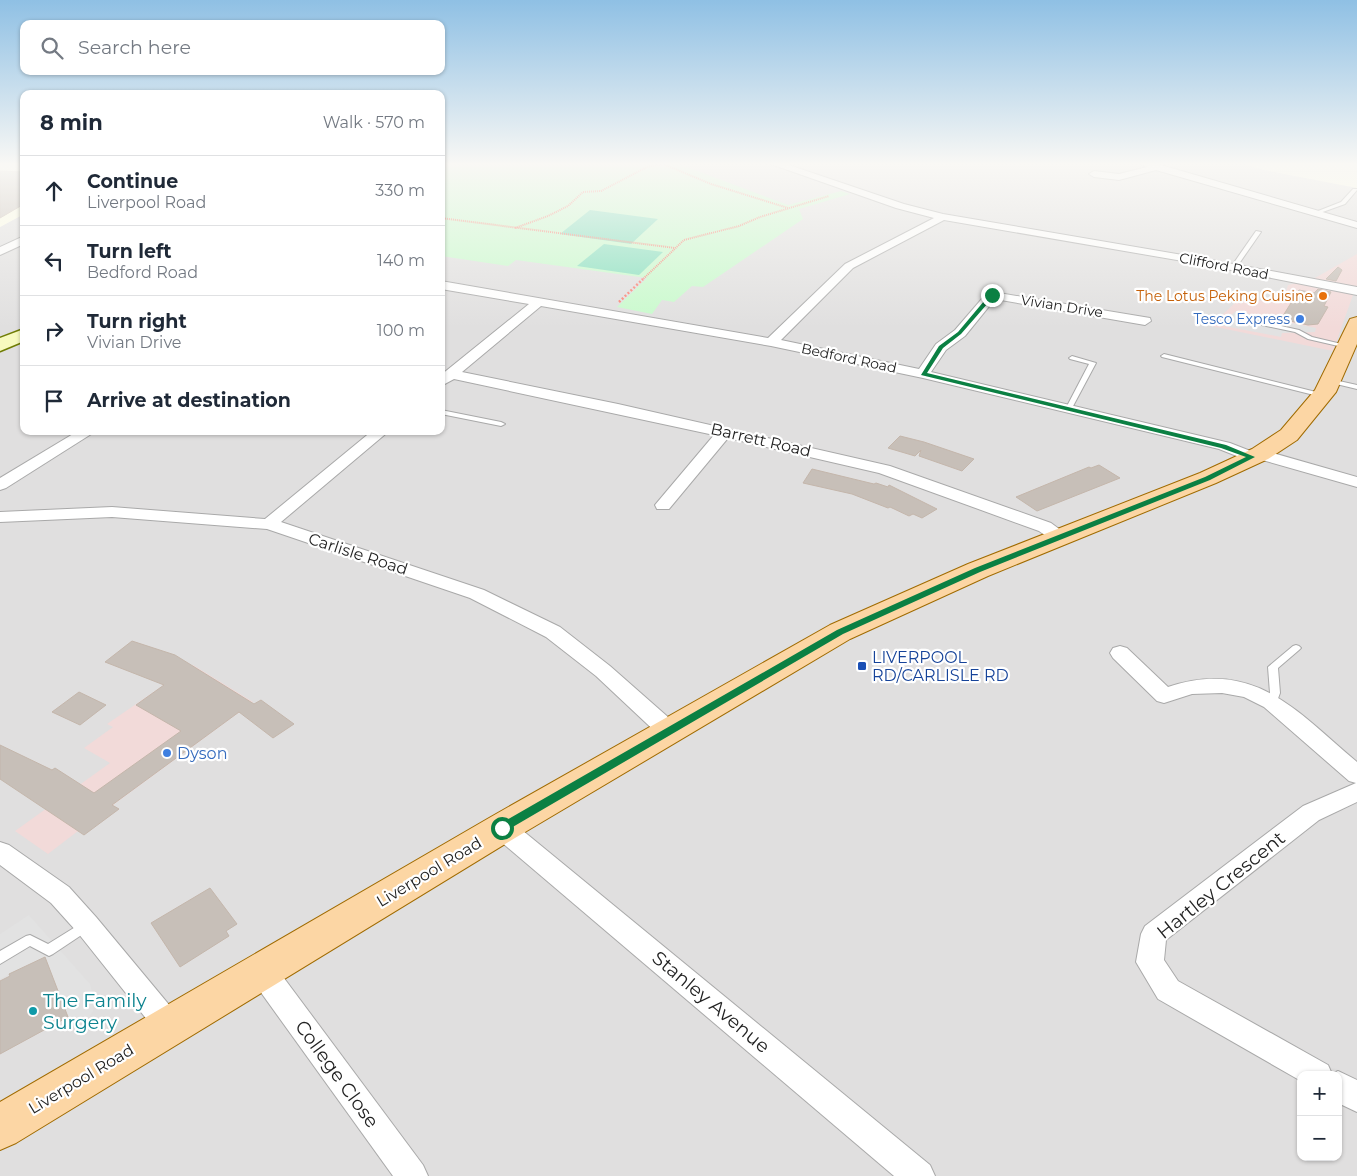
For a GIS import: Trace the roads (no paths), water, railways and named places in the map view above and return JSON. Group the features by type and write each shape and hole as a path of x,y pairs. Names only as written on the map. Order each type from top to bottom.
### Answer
{"main road":[{"name":"Liverpool Road","path":"0,1127 502,828 840,632 905,601 1208,478 1256,455 1289,435 1336,388 1352,335"},
{"path":"0,345 20,336"}],"street":[{"path":"771,342 849,266 941,218"},
{"name":"Clifford Road","path":"948,218 1234,267 1357,291"},
{"path":"1332,218 1357,225"},
{"path":"0,252 20,241"},
{"name":"Bedford Road","path":"445,286 540,300 771,342 923,374 1224,446 1357,482"},
{"name":"Vivian Drive","path":"923,374 941,347 960,333 993,292 1139,317"},
{"path":"446,378 540,300"},
{"name":"Barrett Road","path":"446,378 618,408 884,469 1045,527 1060,537"},
{"path":"663,505 725,432"},
{"path":"0,485 82,435"},
{"path":"269,524 377,435"},
{"name":"Carlisle Road","path":"0,517 112,512 269,524 477,594 554,632 603,671 669,731"},
{"path":"1120,653 1164,696 1191,687 1222,686 1249,691 1272,702 1357,776"},
{"name":"Hartley Crescent","path":"1311,1071 1168,990 1150,962 1154,934 1311,813 1357,792"},
{"name":"Stanley Avenue","path":"502,828 919,1176"},
{"path":"0,852 60,895 170,1026"},
{"name":"College Close","path":"262,971 412,1176"},
{"path":"1342,1088 1357,1097"}],"lane":[{"path":"1234,267 1258,232"},
{"path":"1245,320 1297,331 1310,338 1352,335"},
{"path":"1164,356 1336,388"},
{"path":"1069,408 1093,363 1072,358"},
{"path":"445,413 501,424"},
{"path":"1272,702 1276,692 1272,672 1273,667 1296,648"},
{"path":"0,958 30,940 49,950 87,925"}],"place":[{"name":"The Lotus Peking Cuisine","path":"1323,296"},
{"name":"Tesco Express","path":"1300,319"},
{"name":"LIVERPOOL RD/CARLISLE RD","path":"862,666"},
{"name":"Dyson","path":"167,753"},
{"name":"The Family Surgery","path":"33,1011"}]}
